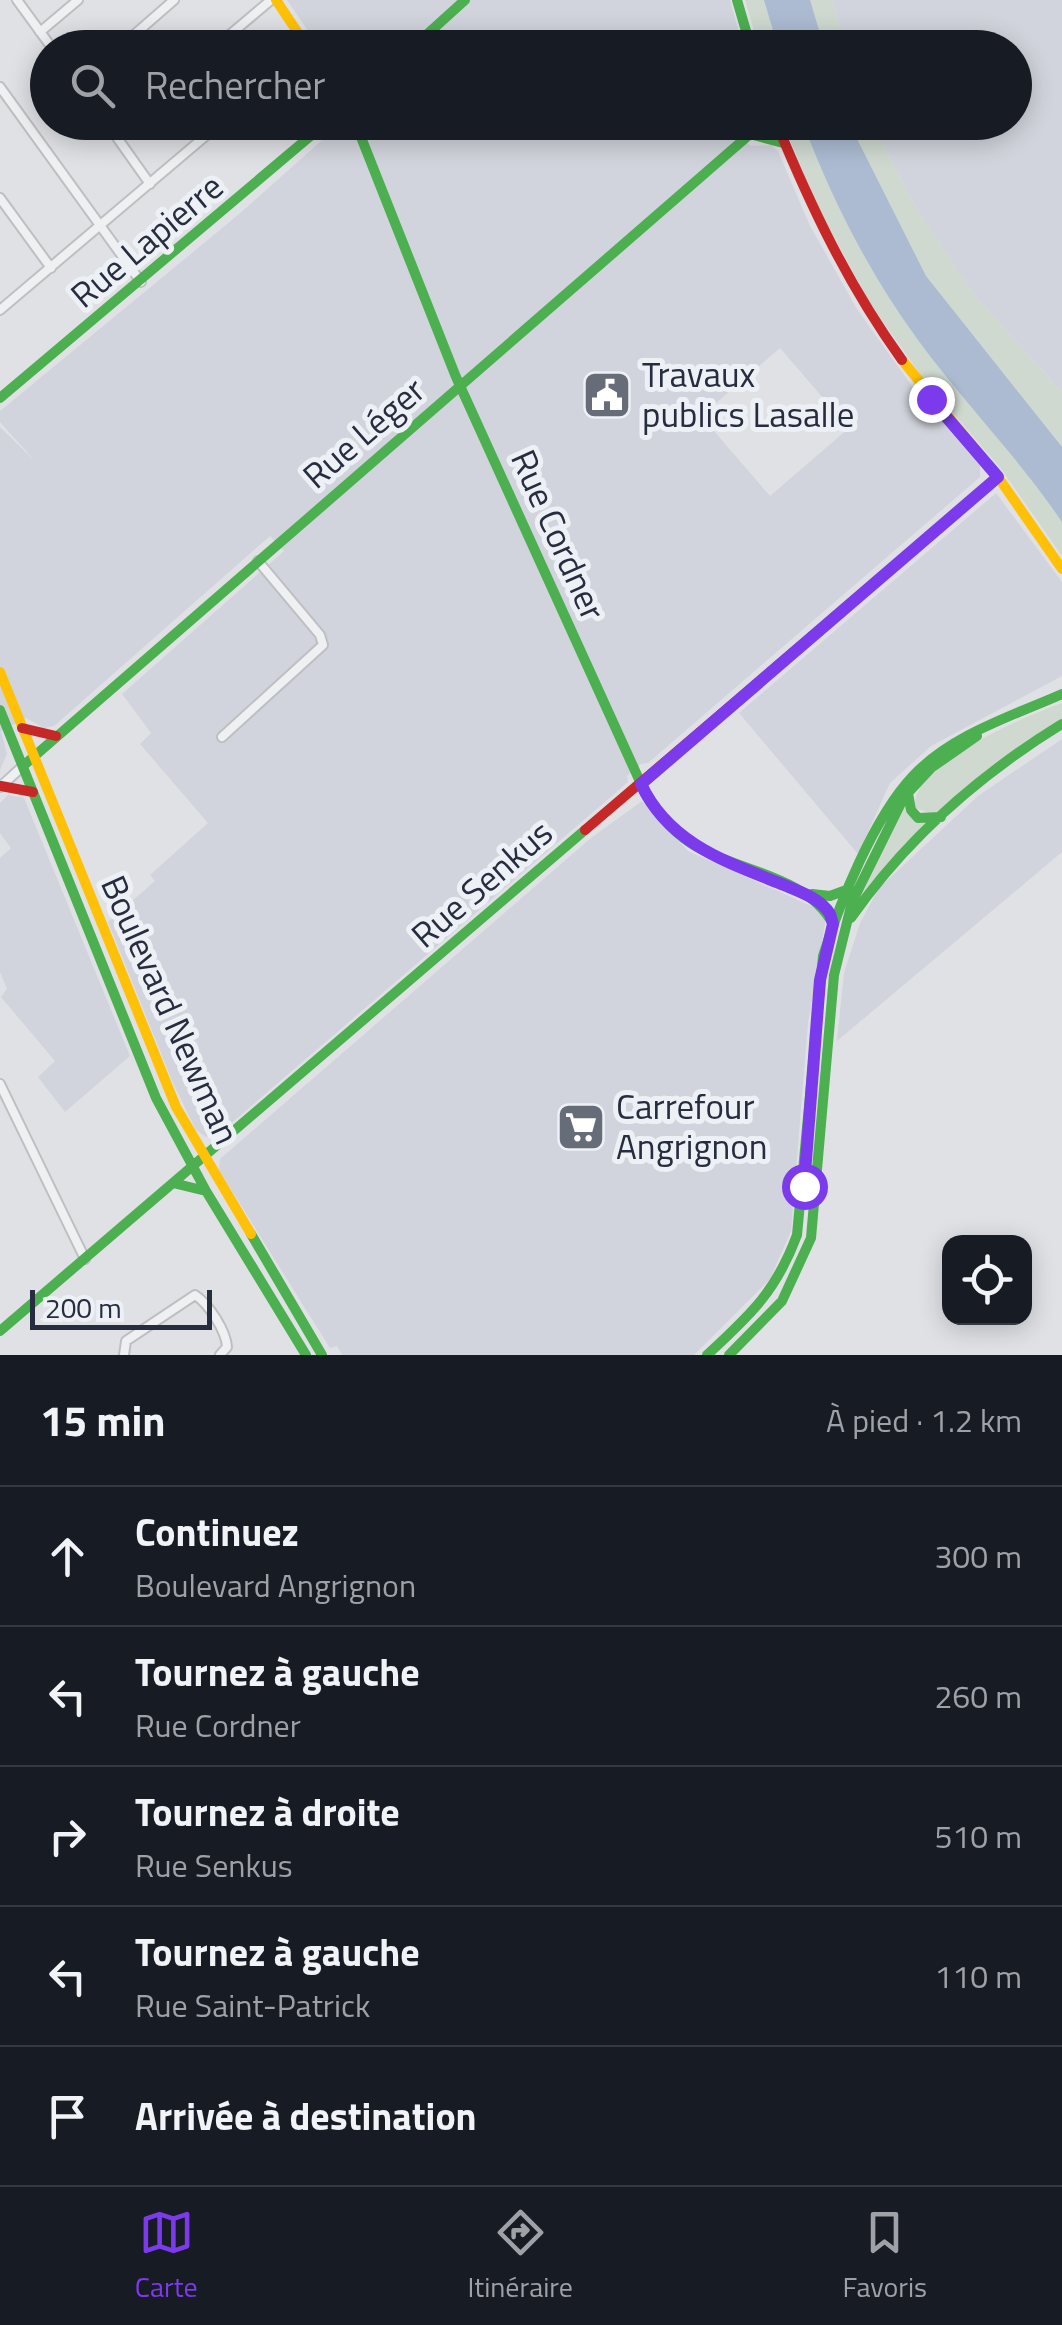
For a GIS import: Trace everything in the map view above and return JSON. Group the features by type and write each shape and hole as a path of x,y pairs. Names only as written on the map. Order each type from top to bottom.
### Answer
{"main road":[{"path":"274,0 295,30"},
{"path":"432,30 465,0"},
{"path":"738,0 746,30"},
{"name":"Rue Lapierre","path":"0,398 306,140"},
{"name":"Rue Cordner","path":"362,140 460,386 641,784 660,815 691,843 802,892"},
{"name":"Rue Léger","path":"23,766 743,140"},
{"path":"770,140 784,144"},
{"path":"783,140 822,234 865,309 921,387 998,477 1062,569"},
{"name":"Rue Senkus","path":"0,1331 998,477"},
{"name":"Boulevard Newman","path":"0,672 144,1035 190,1134 322,1355"},
{"path":"707,1355 765,1301 795,1243 802,1214 820,970 833,924 907,781 940,752 1062,694"},
{"name":"Boulevard Newman","path":"0,710 147,1076 192,1168 306,1355"},
{"path":"843,931 886,869 942,816 1062,724"},
{"path":"729,1355 778,1307 809,1246 817,1204 834,975 856,893 908,792 937,763 990,726"},
{"path":"22,728 56,736"},
{"path":"0,786 33,792"},
{"path":"908,792 916,816 926,820 942,816"},
{"path":"802,892 827,896 850,889"},
{"path":"802,892 827,908 833,924"},
{"path":"190,1134 225,1142"},
{"path":"174,1183 206,1191"}],"street":[{"path":"18,0 39,30"},
{"path":"42,30 78,0"},
{"path":"140,30 174,0"},
{"path":"236,30 274,0"},
{"path":"0,88 30,129"},
{"path":"38,140 141,282"},
{"path":"118,140 150,184"},
{"path":"0,309 201,140"},
{"path":"0,198 51,268"},
{"path":"222,736 323,646 320,634 258,561"},
{"name":"Rue Léger","path":"0,786 23,766"},
{"path":"0,1084 84,1259"},
{"path":"124,1355 128,1338 192,1295 202,1300 226,1337 226,1348 220,1355"}],"shaded area":[{"path":"287,0 730,0 738,30 307,30"},
{"path":"745,0 832,0 840,30 754,30"},
{"path":"832,0 1062,0 1062,392 971,291 914,204 881,140 1032,140 1032,30 840,30"},
{"path":"322,140 744,140 751,146 771,145 778,151 810,226 857,309 912,386 980,466 980,477 648,763 627,776 628,782 221,1132 206,1137 196,1130 173,1083 108,922 155,881 150,875 208,823 140,744 151,733 122,694 284,551 270,536 54,726 44,728 26,718 1,731 7,754 0,770 0,427 35,461 0,422 0,411 238,215","holes":["780,348 849,428 770,496 701,416"]},
{"path":"790,140 881,140 914,204 971,291 1062,392 1062,556 1002,470 923,378 871,305 817,205"},
{"path":"996,493 1062,582 1062,676 931,746 890,783 858,854 739,713"},
{"path":"1062,703 1062,718 935,815 915,808 918,791 950,759 998,730"},
{"path":"1062,739 1062,852 837,1041 844,973 860,923 879,888 978,796"},
{"path":"8,795 24,798 130,1056 65,1112 38,1077 55,1061 1,997 7,989 0,972 0,858 11,848 0,833 0,803"},
{"name":"Carrefour Angrignon","path":"642,801 688,851 827,913 808,1023 791,1231 770,1279 694,1355 342,1355 337,1346 330,1348 288,1281 219,1170 220,1159 591,838"},
{"path":"906,804 914,820 930,823 856,902"}],"water":[{"path":"764,0 810,0 819,30 773,30"},
{"path":"810,140 858,140 926,276 1062,447 1062,522 900,315 826,180"}],"traffic: fast":[{"path":"432,30 465,0"},
{"path":"737,0 746,30"},
{"path":"0,398 306,140"},
{"path":"362,140 456,377 647,797 669,825 689,842 790,885 822,908 833,924"},
{"path":"23,766 743,140"},
{"path":"772,140 783,143"},
{"path":"858,597 998,477"},
{"path":"707,1355 771,1287 797,1235 823,956 872,837 913,776 945,749 1062,694"},
{"path":"0,710 156,1098 206,1191 306,1355"},
{"path":"851,918 896,861 946,810 1062,724"},
{"path":"729,1355 782,1301 811,1238 834,975 852,902 904,797 931,768 977,736"},
{"path":"908,793 911,810 918,818 941,817"},
{"path":"0,1331 585,830"},
{"path":"812,894 830,896 849,889"},
{"path":"173,1183 206,1191"},
{"path":"251,1234 322,1355"}],"traffic: slow":[{"path":"276,0 296,30"},
{"path":"902,360 998,477 1062,569"},
{"path":"0,672 176,1107 251,1234"}],"traffic: jam":[{"path":"784,140 832,245 902,360"},
{"path":"585,830 858,597"},
{"path":"22,728 56,736"},
{"path":"1,786 33,792"}],"place":[{"name":"Travaux publics Lasalle","path":"607,395"},
{"name":"Carrefour Angrignon","path":"581,1127"}],"route":[{"path":"804,1186 820,980 833,924 830,914 802,892 691,843 660,815 641,784 998,477 931,399"}]}
